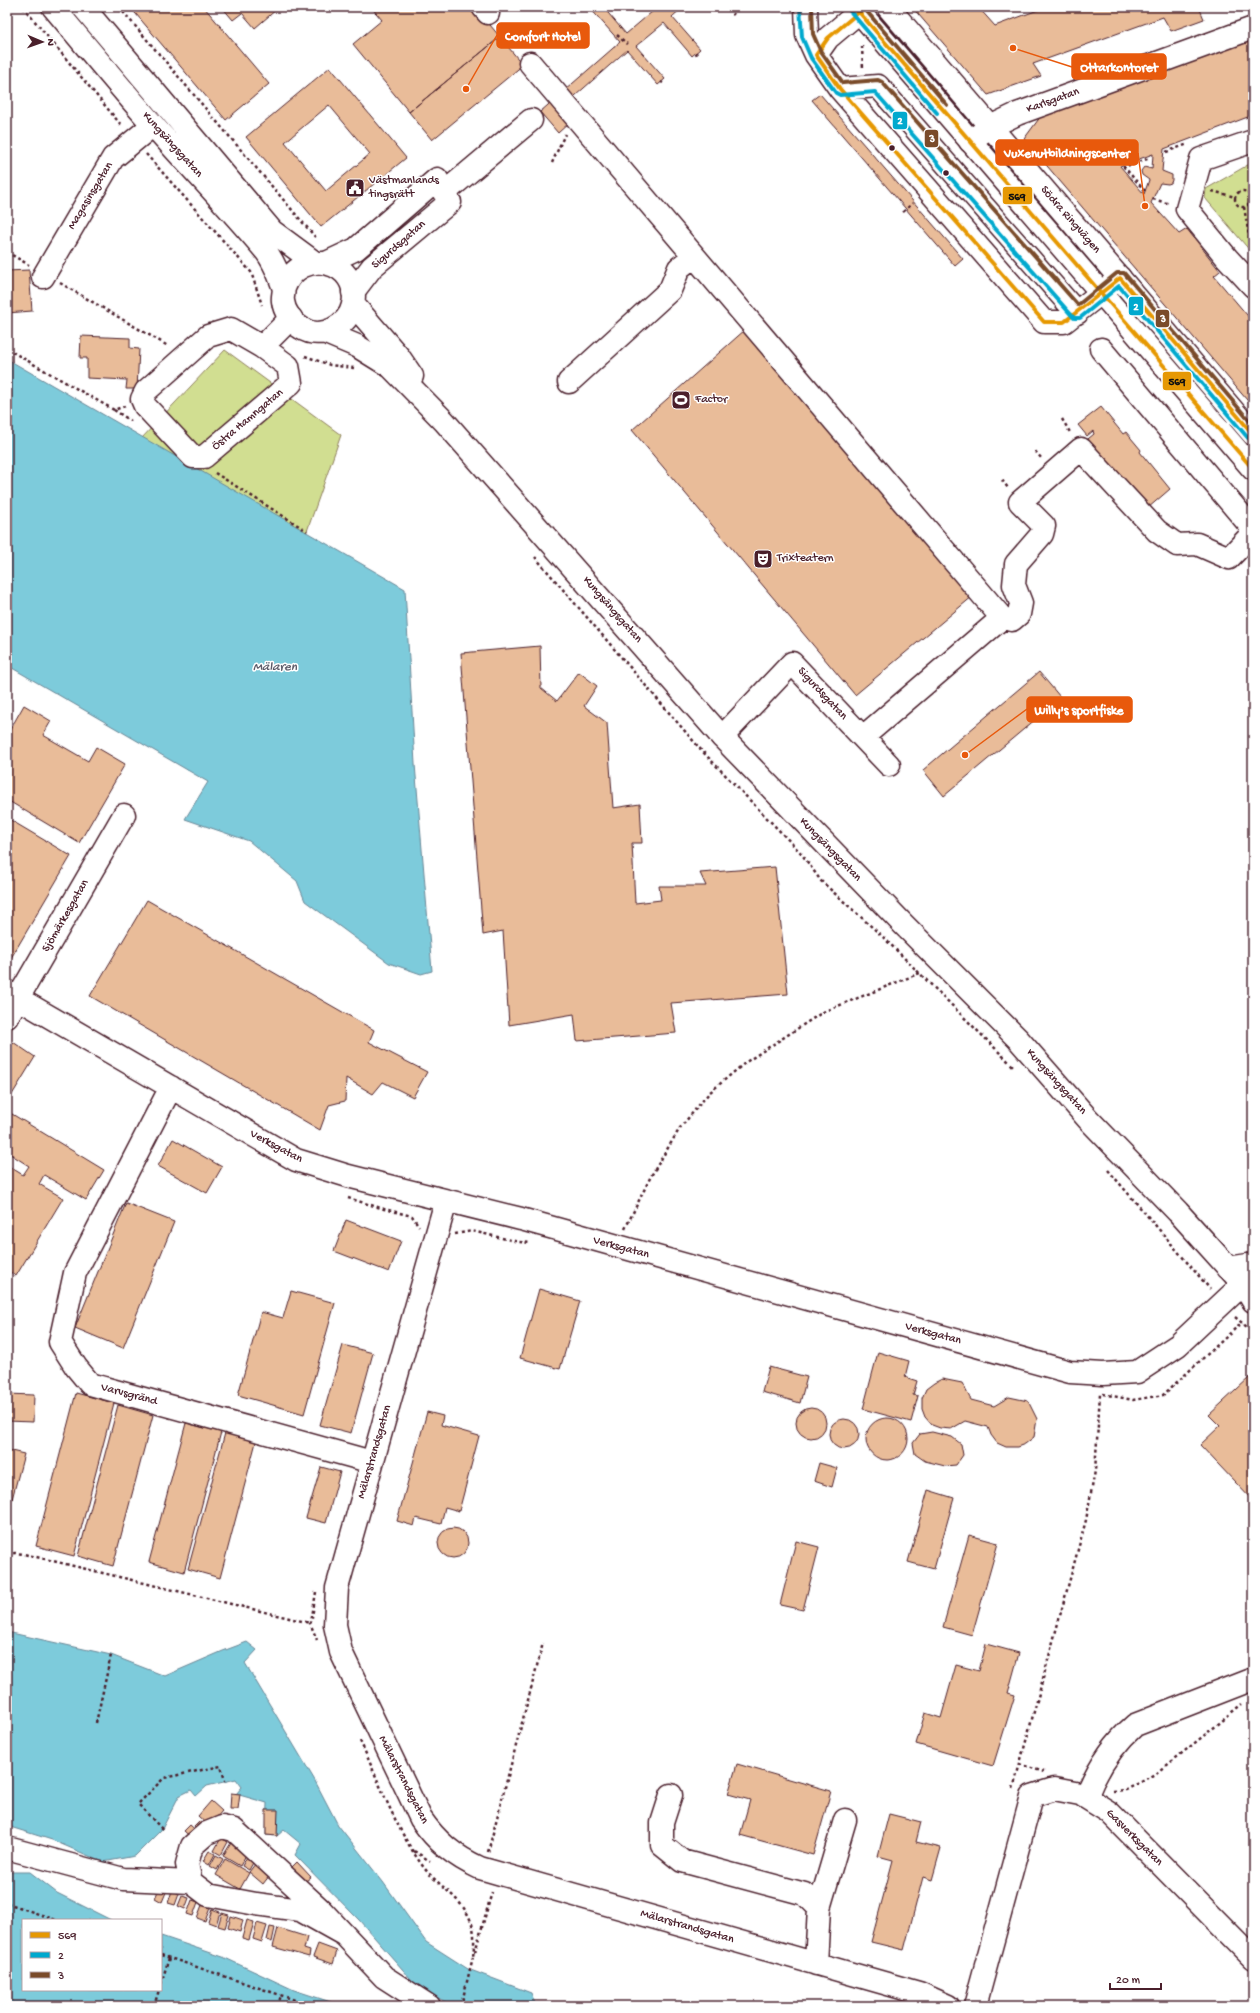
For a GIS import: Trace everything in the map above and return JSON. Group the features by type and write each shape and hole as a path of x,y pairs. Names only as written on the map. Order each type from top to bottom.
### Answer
{"street":[{"name":"Kungsängsgatan","path":"53,7 153,125 265,250 284,288"},
{"name":"Kungsängsgatan","path":"83,7 272,232 320,263 337,267 346,275 353,298 399,357 444,421"},
{"path":"806,7 807,35 816,55 840,89 1044,322 1064,322 1102,294 1120,278"},
{"name":"Södra Ringvägen","path":"888,7 1253,434"},
{"path":"816,55 828,38 857,10"},
{"name":"Södra Ringvägen","path":"857,10 1253,469"},
{"name":"Karlsgatan","path":"970,141 990,127 1017,114 1253,28"},
{"path":"530,63 1002,618 1012,620 1019,614 1021,603 1014,585 1016,564 1042,534 1044,526 1020,502 1081,449 1156,531 1177,545 1197,544 1229,558 1253,533"},
{"path":"840,89 878,86 1077,313"},
{"path":"276,333 283,302 284,288 293,272 303,266 320,263 356,248 443,192 531,120"},
{"name":"Magasinsgatan","path":"50,279 113,158 153,125"},
{"path":"1253,141 1201,159 1187,209 1226,258 1253,286"},
{"name":"Sigurdsgatan","path":"324,332 336,328 345,321 353,298 372,267 443,192"},
{"path":"569,382 670,290 679,268 694,256"},
{"name":"Kungsängsgatan","path":"276,333 301,328 313,333 324,332 357,346 391,367 444,421 722,737 904,925 1018,1039 1088,1118 1178,1212 1228,1268 1251,1286"},
{"name":"Östra Hamngatan","path":"231,330 276,333 288,366 291,383 204,457 193,457 145,406 142,399 146,391 185,356 208,336 231,330"},
{"path":"1101,349 1253,529"},
{"path":"863,737 1002,618"},
{"name":"Sigurdsgatan","path":"722,737 792,663 889,765"},
{"name":"Sjömärkesgatan","path":"7,1017 12,995 124,815"},
{"name":"Verksgatan","path":"12,995 296,1160 348,1176 521,1219 1070,1372 1103,1374 1137,1372 1178,1345 1251,1286"},
{"name":"Varvsgränd","path":"171,1087 74,1273 60,1342 76,1367 90,1384 372,1462"},
{"name":"Mälarstrandsgatan","path":"446,1201 337,1588 335,1625 341,1652 421,1819 431,1833 450,1851 464,1861 484,1869 919,1993 948,2006"},
{"path":"1088,1792 1097,1770 1120,1738 1135,1725 1253,1679"},
{"name":"Gasverksgatan","path":"975,2006 1032,1796 1054,1789 1080,1794 1088,1792 1253,1958"},
{"path":"671,1795 662,1823 662,1845 682,1861 805,1894 819,1908"},
{"path":"816,1964 819,1908 845,1820"},
{"path":"191,1882 188,1864 192,1846 207,1833 222,1827 234,1830 321,1910 384,1977 429,2006"},
{"path":"7,1848 122,1879 191,1882 208,1895 300,1910 343,1934"}],"path":[{"path":"23,7 134,140 251,272 261,296 269,324 276,333"},
{"path":"119,7 316,239"},
{"path":"732,15 740,7"},
{"path":"617,35 627,44"},
{"path":"552,163 567,131"},
{"path":"1145,191 1124,167 1150,158"},
{"path":"1206,189 1235,197"},
{"path":"1248,194 1253,189"},
{"path":"1245,191 1248,194 1250,202 1247,206 1240,207 1236,203 1235,197 1238,192 1245,191"},
{"path":"1244,207 1252,253"},
{"path":"50,279 185,356"},
{"path":"7,349 114,410 142,399"},
{"path":"301,354 312,360 330,365 352,367"},
{"path":"619,1247 628,1220 651,1176 680,1128 709,1093 746,1062 823,1012 920,973"},
{"path":"438,1230 456,1234 472,1231 519,1242"},
{"path":"1011,1794 1086,1520 1095,1470 1100,1394 1133,1400 1163,1395 1237,1327 1243,1324 1253,1332"},
{"path":"7,1554 24,1554 310,1624"},
{"path":"461,2006 493,1890 482,1879 484,1869 543,1644"},
{"path":"96,1723 111,1655"},
{"path":"1088,1792 1126,1790 1156,1774 1247,1701"},
{"path":"1019,1764 1048,1773"},
{"path":"162,1829 138,1804 164,1778 221,1766 225,1781"},
{"path":"7,1878 10,1872"},
{"path":"7,1903 53,1919"},
{"path":"162,1955 313,2006"},
{"path":"162,1981 169,1958"},
{"path":"154,2006 159,1991"},
{"path":"278,2006 281,1995"}],"green space":[{"path":"1253,162 1252,253 1205,198 1206,189"},
{"path":"225,350 341,435 306,534 141,439"}],"water":[{"name":"Mälaren","path":"7,359 405,589 415,764 432,971 421,974 389,963 305,901 297,881 249,841 185,819 208,782 7,665"},
{"path":"7,1632 111,1655 165,1676 247,1642 257,1650 245,1663 314,1779 338,1825 383,1882 426,1942 468,1969 531,1993 536,2006 453,2006 418,1987 359,1920 295,1855 301,1844 284,1830 277,1836 266,1835 267,1803 236,1794 242,1787 236,1779 207,1786 196,1796 191,1790 179,1796 162,1829 135,1856 103,1862 52,1840 7,1826"},
{"path":"30,1872 57,1893 109,1919 22,1919 22,1991 162,1991 162,1936 223,1957 294,1990 343,2006 7,2006 7,1873"}],"building":[{"path":"130,7 204,7 269,84 226,120"},
{"path":"222,7 275,7 277,9 255,28 242,13 233,20"},
{"path":"371,7 475,7 500,37 409,112 353,44 382,20"},
{"path":"589,7 603,7 626,34 653,11 650,7 683,7 672,17 700,49 692,56 664,23 636,46 665,79 658,85 627,50 558,111 569,123 558,133 540,112 620,42"},
{"path":"912,7 978,7 995,26 1046,7 1199,7 1204,19 1171,31 1163,17 1033,64 1041,76 988,95"},
{"path":"500,37 523,65 432,140 409,112"},
{"path":"1253,40 1253,115 1164,149 1162,171 1172,175 1172,180 1171,183 1168,184 1160,183 1151,203 1179,234 1187,229 1220,271 1214,276 1253,322 1253,407 1024,139 1041,116","holes":["1153,154 1152,169 1144,167 1141,171 1142,175 1149,180 1144,194 1120,166"]},
{"path":"330,67 406,158 321,227 246,137","holes":["329,105 370,154 326,191 285,142"]},
{"path":"820,94 963,259 955,266 812,100"},
{"path":"29,270 32,311 7,313 7,271"},
{"path":"746,329 973,596 855,695 632,430"},
{"path":"81,336 130,338 130,348 139,349 137,389 126,389 127,380 87,378 87,358 80,358"},
{"path":"1101,407 1123,434 1126,432 1170,489 1148,508 1083,443 1094,434 1093,431 1087,436 1078,425"},
{"path":"540,646 541,688 557,701 579,672 597,686 584,706 607,723 613,808 640,804 642,843 632,843 635,903 661,900 659,886 706,886 700,873 775,867 788,994 671,1003 676,1033 577,1041 574,1014 509,1025 503,931 483,935 461,653"},
{"path":"1039,672 1061,698 944,796 923,770"},
{"path":"24,705 51,721 43,735 88,761 96,747 125,764 79,843 7,800 7,735"},
{"path":"7,818 71,856 11,958 7,956"},
{"path":"147,900 374,1030 369,1042 427,1072 413,1097 383,1082 373,1094 346,1078 345,1101 329,1105 320,1130 90,996"},
{"path":"13,1042 35,1057 7,1103 7,1052"},
{"path":"7,1111 104,1170 86,1200 44,1175 39,1184 63,1198 16,1276 7,1270 7,1171 10,1167 23,1175 29,1166 7,1152"},
{"path":"173,1139 222,1167 207,1193 158,1166"},
{"path":"126,1203 174,1222 123,1348 75,1328"},
{"path":"346,1220 401,1241 389,1272 334,1251"},
{"path":"539,1289 580,1301 560,1369 520,1358"},
{"path":"291,1291 335,1303 304,1414 238,1395 261,1312 283,1318"},
{"path":"343,1345 373,1353 351,1433 320,1425"},
{"path":"878,1352 909,1361 905,1377 917,1381 913,1395 918,1396 911,1422 863,1409"},
{"path":"769,1367 807,1377 800,1403 762,1392"},
{"path":"1250,1377 1253,1380 1253,1501 1200,1445 1220,1426 1209,1415"},
{"path":"942,1379 962,1383 971,1400 994,1406 1009,1397 1028,1401 1037,1419 1034,1437 1025,1444 1017,1447 1006,1447 997,1443 991,1435 988,1427 965,1421 951,1429 940,1428 932,1425 925,1417 922,1409 922,1398 926,1389"},
{"path":"76,1393 114,1403 74,1556 36,1546"},
{"path":"7,1394 34,1395 33,1422 7,1421"},
{"path":"118,1405 153,1415 113,1566 78,1556"},
{"path":"811,1408 822,1412 826,1423 822,1434 811,1438 800,1434 796,1423 800,1412"},
{"path":"427,1412 443,1416 441,1425 479,1436 459,1511 445,1507 441,1524 416,1518 414,1526 397,1521"},
{"path":"887,1418 902,1424 908,1439 902,1454 887,1460 872,1454 866,1439 872,1424"},
{"path":"844,1419 855,1423 859,1434 855,1445 844,1449 833,1445 829,1434 833,1423"},
{"path":"186,1423 221,1432 184,1572 149,1562"},
{"path":"932,1432 952,1437 961,1444 963,1455 956,1465 945,1466 925,1461 915,1454 913,1443 920,1434"},
{"path":"225,1433 256,1442 220,1578 188,1569"},
{"path":"7,1450 24,1454 7,1518"},
{"path":"819,1463 837,1468 832,1487 814,1481"},
{"path":"321,1467 340,1472 326,1523 306,1518"},
{"path":"928,1490 954,1498 934,1569 908,1562"},
{"path":"453,1528 464,1532 468,1543 464,1554 453,1558 442,1554 438,1543 442,1532"},
{"path":"969,1535 998,1543 972,1635 943,1627"},
{"path":"796,1541 819,1547 803,1610 780,1605"},
{"path":"986,1644 1019,1653 1008,1693 1015,1695 993,1766 916,1744 925,1713 941,1718 956,1665 979,1671"},
{"path":"737,1764 831,1791 813,1855 740,1835 750,1800 728,1794"},
{"path":"231,1793 240,1794 238,1809 230,1809"},
{"path":"211,1801 222,1811 209,1826 198,1816"},
{"path":"266,1810 278,1810 277,1836 266,1835"},
{"path":"889,1814 921,1822 916,1842 941,1848 932,1880 923,1877 904,1950 871,1942 893,1860 878,1856"},
{"path":"199,1821 207,1828 203,1833 194,1826"},
{"path":"190,1825 199,1833 194,1840 184,1831"},
{"path":"221,1838 228,1842 221,1855 214,1851"},
{"path":"231,1843 247,1853 240,1866 223,1856"},
{"path":"209,1851 215,1854 209,1865 203,1861"},
{"path":"216,1855 223,1859 217,1870 210,1866"},
{"path":"248,1855 255,1859 249,1870 242,1866"},
{"path":"225,1859 249,1873 240,1889 216,1875"},
{"path":"259,1859 273,1871 263,1884 249,1872"},
{"path":"297,1862 311,1877 306,1881 292,1867"},
{"path":"160,1887 167,1890 162,1902 155,1898"},
{"path":"172,1891 179,1894 175,1905 168,1903"},
{"path":"182,1896 189,1898 185,1909 178,1906"},
{"path":"192,1900 198,1902 193,1916 187,1914"},
{"path":"202,1905 210,1908 205,1921 197,1918"},
{"path":"212,1909 220,1912 216,1925 208,1922"},
{"path":"222,1913 229,1915 225,1928 218,1926"},
{"path":"231,1916 243,1920 240,1932 228,1928"},
{"path":"247,1920 254,1922 249,1940 242,1938"},
{"path":"257,1923 267,1926 262,1942 253,1939"},
{"path":"270,1927 275,1928 272,1942 267,1940"},
{"path":"278,1928 307,1937 304,1949 310,1951 309,1957 273,1947"},
{"path":"318,1944 337,1951 333,1964 313,1957"}],"transit line":[{"name":"2","path":"800,7 802,37 811,58 836,93 840,95 875,92 1074,318 1080,318 1119,286 1248,438"},
{"name":"3","path":"812,7 813,34 821,52 843,83 878,80 882,82 1078,305 1117,273 1124,273 1253,425"},
{"name":"3","path":"863,7 947,105"},
{"name":"2","path":"850,11 937,113"},
{"name":"569","path":"859,12 1101,293 1064,322 1044,322 840,89 816,55 828,38 859,12"},
{"name":"569","path":"1101,293 1120,278 1253,434"},
{"name":"569","path":"1101,293 1253,469"}],"place":[{"name":"Ottarkontoret","path":"1013,48"},
{"name":"Comfort Hotel","path":"466,89"},
{"name":"Västmanlands tingsrätt","path":"355,188"},
{"name":"Vuxenutbildningscenter","path":"1145,206"},
{"name":"Factor","path":"681,400"},
{"name":"Trixteatern","path":"763,559"},
{"name":"Willy's sportfiske","path":"965,755"}]}
